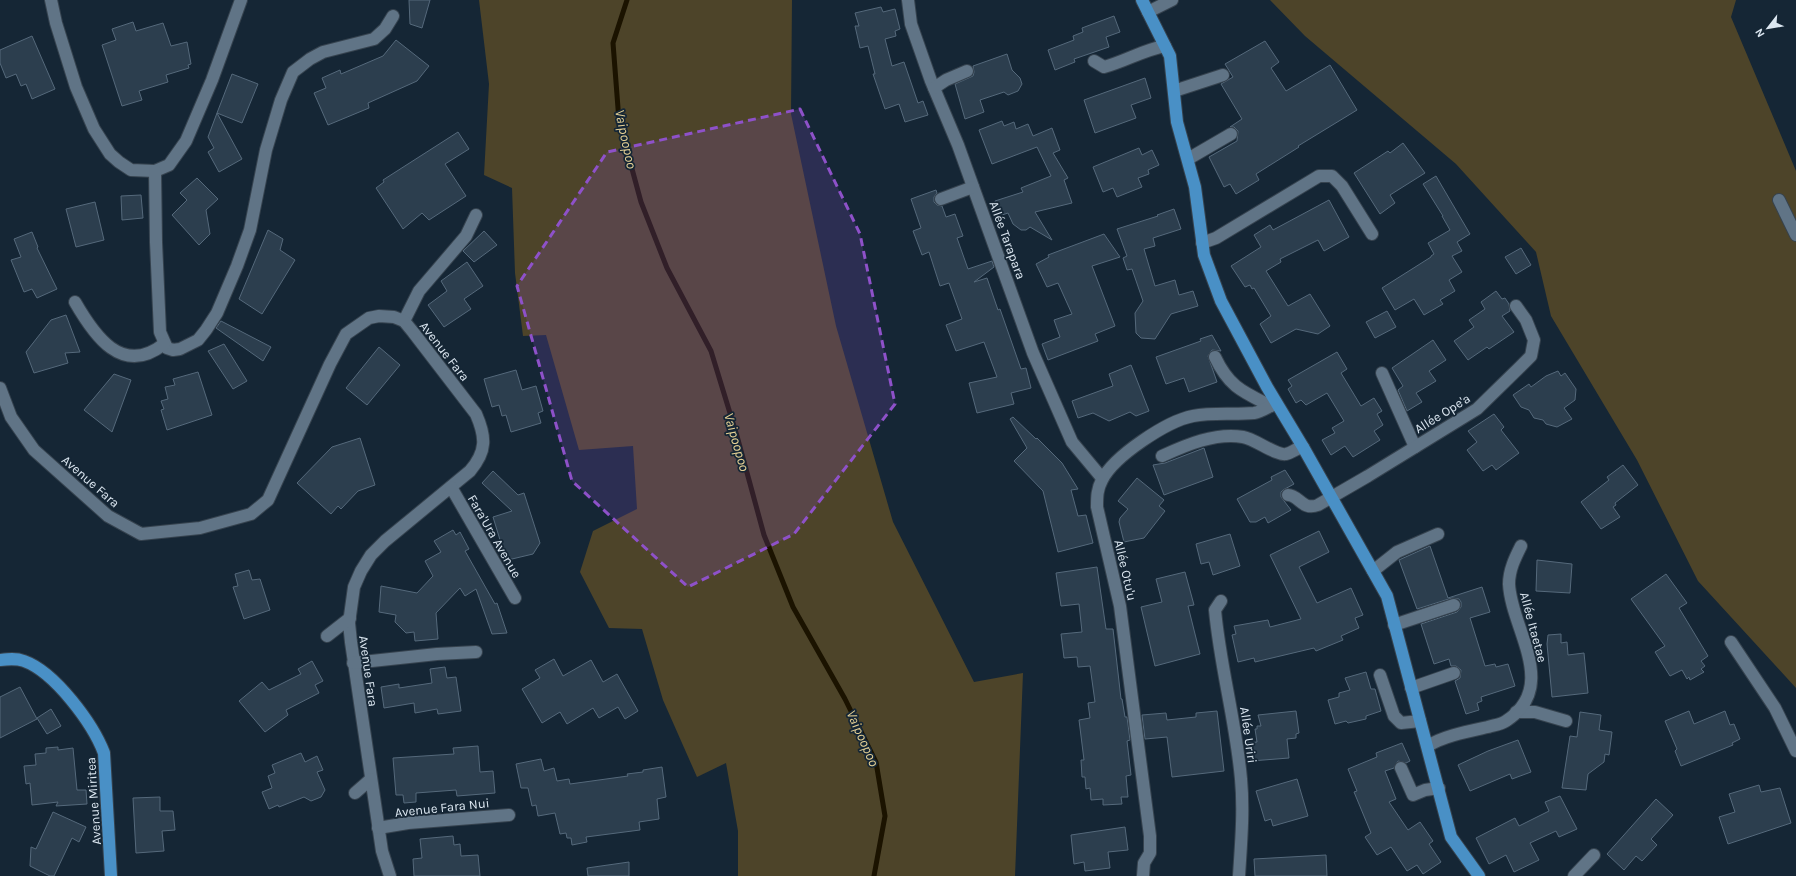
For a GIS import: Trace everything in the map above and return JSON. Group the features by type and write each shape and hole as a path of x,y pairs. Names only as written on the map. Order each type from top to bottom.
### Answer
{"main road":[{"path":"1142,0 1170,56 1177,122 1195,187 1204,255 1221,301 1274,404 1303,447 1387,596 1451,837 1475,875"},
{"name":"Avenue Miritea","path":"0,660 11,659 24,661 35,666 51,678 71,701 98,738 104,753 111,876"}],"street":[{"path":"51,0 56,23 76,87 94,129 110,154 125,166 136,171 155,171 168,165 186,141 212,80 241,0"},
{"name":"Allée Tarapara","path":"908,0 911,24 934,88 974,187 1033,353 1072,442 1102,478"},
{"path":"1148,12 1172,0"},
{"path":"155,171 154,197 160,332 164,344 167,348 173,350 192,344 202,335 217,313 237,266 250,230 266,150 281,100 294,72 310,59 323,52 374,39 385,29 392,16"},
{"path":"1094,61 1104,68 1116,64 1144,50 1165,46"},
{"path":"934,88 946,80 967,71"},
{"path":"1174,91 1223,75"},
{"path":"1188,160 1231,134"},
{"path":"1202,243 1216,238 1319,176 1330,175 1342,186 1372,234"},
{"path":"941,199 974,187"},
{"path":"1779,200 1796,235"},
{"path":"404,321 419,291 466,236 476,215"},
{"path":"75,302 93,332 102,342 115,350 126,354 147,354 164,344"},
{"name":"Allée Ope'a","path":"1288,495 1292,495 1299,502 1312,507 1332,498 1477,409 1530,356 1534,340 1526,320 1516,306"},
{"name":"Avenue Fara","path":"0,388 11,417 34,450 108,516 141,534 200,528 250,514 268,500 330,364 346,334 369,318 379,316 394,317 404,321 476,414 482,428 484,441 482,452 477,463 470,471 384,541 371,555 361,571 354,587 350,618 353,663 378,828 382,850 390,876"},
{"path":"1215,357 1221,370 1230,381 1244,392 1274,404"},
{"path":"1382,373 1415,447"},
{"name":"Allée Otu'u","path":"1143,876 1144,863 1150,853 1150,836 1120,606 1097,507 1098,490 1102,478 1126,452 1172,423 1193,416 1224,413 1255,413 1274,404"},
{"path":"1162,456 1191,443 1223,437 1242,437 1258,442 1280,454 1286,454 1303,447"},
{"name":"Fara'Ura Avenue","path":"451,487 515,598"},
{"path":"1373,572 1397,552 1438,534"},
{"name":"Allée Itaetae","path":"1428,746 1442,740 1496,726 1505,722 1516,712 1528,694 1532,670 1527,646 1511,599 1509,582 1512,562 1521,546"},
{"name":"Allée Uriri","path":"1221,601 1215,610 1217,635 1226,675 1241,778 1242,832 1239,876"},
{"path":"1394,625 1454,605"},
{"path":"327,636 350,618"},
{"path":"1731,642 1775,708 1796,751"},
{"path":"353,663 437,654 476,652"},
{"path":"1411,688 1454,672"},
{"path":"1380,674 1394,716 1401,723 1420,721"},
{"path":"1516,712 1535,712 1566,721"},
{"path":"1401,768 1413,795 1425,790 1439,788"},
{"path":"355,793 371,779"},
{"name":"Avenue Fara Nui","path":"378,828 408,823 509,814"},
{"path":"1574,876 1594,855"}],"highlighted area":[{"path":"800,109 860,234 895,404 794,534 688,587 572,481 517,286 607,152"}],"shaded area":[{"path":"479,0 792,0 791,114 836,326 893,522 974,682 1023,673 1015,876 738,876 738,831 726,763 697,777 663,700 642,629 609,628 580,572 593,531 637,509 633,446 579,450 546,335 523,336 515,273 512,188 484,175 489,84"},
{"path":"1270,0 1736,0 1731,17 1796,171 1796,688 1698,581 1637,460 1551,316 1536,252 1456,164 1305,36"}],"building":[{"path":"409,0 430,0 422,28 410,24"},
{"path":"881,7 883,12 895,9 900,29 895,31 896,36 885,39 892,66 904,62 918,103 923,101 928,115 905,122 899,104 885,109 873,74 875,74 868,46 860,48 855,26 859,26 855,13"},
{"path":"1114,16 1120,32 1106,37 1109,47 1074,59 1075,62 1055,70 1048,50 1074,40 1073,36 1083,32 1082,28"},
{"path":"133,22 136,31 163,23 171,46 187,42 191,64 188,65 189,68 166,75 168,82 139,91 142,100 122,106 102,45 116,40 112,29"},
{"path":"32,36 55,89 32,99 26,84 21,86 16,74 6,78 0,63 0,50"},
{"path":"396,40 429,66 417,81 368,103 369,108 328,125 314,93 326,88 322,78 340,70 341,74 383,56"},
{"path":"1265,41 1279,62 1271,68 1286,91 1330,65 1357,110 1256,174 1259,180 1236,194 1230,184 1224,187 1209,157 1237,141 1238,131 1234,127 1230,127 1242,119 1221,84 1233,77 1225,64"},
{"path":"1007,54 1012,70 1020,78 1022,84 1018,91 1008,95 1004,92 980,100 984,112 965,119 955,84 973,76 973,66"},
{"path":"232,74 258,84 242,123 217,113"},
{"path":"1145,78 1151,98 1131,105 1136,118 1095,133 1084,100"},
{"path":"217,113 242,159 219,172 208,152 214,148 208,137"},
{"path":"1002,121 1004,126 1014,122 1016,129 1028,124 1033,136 1052,128 1060,150 1053,153 1068,178 1064,180 1072,203 1035,212 1052,240 1030,227 1026,230 1021,230 1013,224 1008,213 999,216 995,201 1023,192 1021,188 1051,176 1037,147 992,164 979,130"},
{"path":"458,132 469,149 445,164 466,196 429,220 422,213 403,229 376,188 384,182 383,180"},
{"path":"1403,143 1425,173 1390,195 1395,203 1380,214 1354,173 1388,151 1390,153"},
{"path":"1139,148 1142,155 1152,150 1159,165 1148,170 1149,174 1138,178 1142,187 1117,197 1113,188 1103,192 1093,167"},
{"path":"1436,176 1470,234 1457,242 1462,251 1452,256 1462,272 1449,280 1455,291 1440,300 1443,304 1424,315 1414,299 1395,310 1382,288 1431,257 1434,254 1428,243 1450,230 1423,184"},
{"path":"197,178 218,199 206,210 210,234 199,245 172,215 187,200 180,193"},
{"path":"936,190 937,193 934,197 934,202 937,205 942,206 946,217 955,214 963,236 957,238 968,269 992,261 994,267 974,282 987,278 998,310 1000,309 1021,369 1026,368 1031,388 1011,393 1014,404 977,413 969,383 997,377 984,342 956,351 946,325 962,319 949,283 940,286 929,252 922,255 913,231 921,228 911,199"},
{"path":"141,195 143,218 122,220 121,196"},
{"path":"1329,200 1349,237 1324,251 1318,240 1280,259 1281,262 1266,271 1288,306 1310,294 1330,326 1318,334 1296,329 1271,343 1260,324 1271,316 1254,288 1252,289 1250,285 1245,287 1231,266 1261,247 1254,235 1270,225 1273,230"},
{"path":"95,202 104,240 76,247 66,209"},
{"path":"1174,209 1181,229 1153,238 1155,246 1144,249 1155,286 1175,280 1179,295 1193,291 1198,306 1171,314 1155,339 1141,338 1136,333 1135,313 1143,301 1132,269 1127,270 1123,258 1127,256 1117,229 1158,216 1157,215"},
{"path":"268,230 283,239 280,250 295,260 262,314 239,299"},
{"path":"484,231 497,245 474,262 463,251"},
{"path":"32,232 38,247 37,248 57,289 37,298 32,289 24,292 11,260 21,257 14,239"},
{"path":"1104,234 1120,257 1092,266 1115,326 1095,334 1098,341 1048,360 1042,344 1060,337 1054,320 1072,314 1058,283 1047,287 1036,264 1049,257 1048,255"},
{"path":"1521,248 1531,265 1516,274 1505,257"},
{"path":"467,262 483,286 464,299 471,309 444,327 428,305 447,291 441,281"},
{"path":"1496,291 1502,299 1505,298 1509,304 1510,311 1502,316 1514,332 1489,349 1487,347 1468,360 1454,341 1474,327 1469,320 1485,309 1481,302"},
{"path":"1387,311 1396,327 1375,338 1366,322"},
{"path":"66,315 80,352 65,353 68,363 34,373 26,352 51,320"},
{"path":"221,321 271,347 263,361 216,328"},
{"path":"1212,335 1221,351 1212,350 1208,356 1217,382 1189,392 1184,378 1166,384 1156,357 1201,341 1200,339"},
{"path":"1433,340 1446,360 1429,371 1436,381 1416,393 1422,402 1407,411 1398,390 1403,386 1392,368"},
{"path":"224,344 247,381 233,389 208,351"},
{"path":"379,347 400,365 367,405 346,388"},
{"path":"1337,352 1347,369 1341,373 1361,406 1374,398 1382,411 1377,414 1383,425 1374,431 1380,440 1353,457 1345,446 1331,455 1322,440 1335,433 1332,428 1344,421 1327,393 1306,405 1301,400 1296,403 1288,389 1292,386 1288,380"},
{"path":"1131,365 1149,411 1136,416 1130,412 1109,421 1093,413 1078,418 1072,401 1113,386 1109,374"},
{"path":"516,370 522,390 536,386 543,411 538,413 541,423 511,432 506,415 502,416 499,405 492,407 484,379"},
{"path":"1558,371 1561,376 1565,373 1576,389 1575,400 1564,408 1572,419 1557,427 1546,424 1543,420 1534,418 1529,410 1521,407 1513,395 1529,384 1531,387 1546,376"},
{"path":"198,372 212,415 167,430 161,410 164,409 161,401 168,399 165,387 175,385 173,379"},
{"path":"114,374 131,380 112,432 84,410"},
{"path":"1494,414 1504,427 1501,430 1519,453 1496,470 1492,465 1483,471 1467,450 1477,442 1468,431"},
{"path":"1013,417 1062,463 1078,489 1071,490 1078,516 1086,515 1093,543 1058,552 1043,491 1014,461 1027,448 1010,419"},
{"path":"360,438 375,485 358,491 341,509 338,506 331,514 297,483 332,447"},
{"path":"1204,448 1213,477 1164,495 1153,465 1165,463"},
{"path":"1623,465 1638,485 1615,503 1616,505 1613,507 1620,517 1601,529 1581,502 1609,480 1607,477"},
{"path":"1285,470 1294,484 1281,492 1281,497 1291,510 1268,523 1265,517 1256,522 1250,522 1237,499 1272,480 1271,477"},
{"path":"493,471 518,495 524,493 540,543 533,554 512,559 504,553 493,517 512,511 482,483"},
{"path":"1137,478 1164,500 1159,506 1165,511 1144,538 1124,542 1119,522 1120,518 1128,509 1118,501"},
{"path":"453,530 456,535 460,532 469,549 465,551 495,604 497,603 507,633 492,634 476,589 465,596 460,588 436,613 438,639 415,641 414,632 406,633 395,622 396,615 379,612 381,586 417,593 433,576 425,561 441,552 434,541"},
{"path":"1319,531 1329,552 1299,567 1317,603 1351,588 1363,615 1355,618 1359,628 1341,636 1343,640 1316,651 1314,648 1255,662 1254,658 1238,662 1232,635 1236,634 1234,626 1268,620 1270,627 1301,619 1270,555"},
{"path":"1230,534 1240,566 1213,575 1209,562 1201,564 1196,544"},
{"path":"1430,546 1448,598 1482,587 1490,612 1470,618 1485,666 1495,664 1496,667 1508,664 1515,686 1481,697 1482,701 1477,703 1479,710 1466,714 1455,681 1460,678 1461,670 1456,666 1451,666 1449,659 1434,664 1421,624 1457,612 1461,607 1461,602 1459,599 1452,598 1417,609 1399,560"},
{"path":"1537,560 1572,564 1570,593 1536,591"},
{"path":"1097,567 1106,629 1113,629 1121,699 1125,717 1127,717 1130,740 1127,741 1131,775 1126,776 1128,797 1121,797 1122,804 1103,805 1103,799 1091,800 1090,788 1086,789 1085,777 1082,777 1081,760 1084,760 1079,720 1090,718 1088,703 1095,702 1090,666 1078,667 1077,657 1064,658 1061,634 1082,632 1079,604 1061,606 1056,573"},
{"path":"249,570 252,580 260,579 270,610 244,619 233,587 238,586 235,574"},
{"path":"1185,572 1194,605 1188,606 1200,654 1155,666 1141,607 1162,602 1156,579"},
{"path":"1666,574 1687,603 1679,608 1708,656 1701,661 1705,666 1701,669 1704,672 1690,680 1689,677 1687,679 1682,670 1670,676 1655,652 1665,646 1631,599"},
{"path":"1561,634 1561,643 1567,642 1568,655 1584,653 1588,693 1552,697 1547,644 1548,635"},
{"path":"554,659 563,676 591,660 603,682 617,674 638,711 625,719 618,707 599,718 593,708 567,724 560,712 542,723 522,689 540,678 535,670"},
{"path":"312,661 323,681 315,685 319,693 286,710 288,715 265,732 239,701 262,682 269,690 301,674 298,669"},
{"path":"445,667 447,678 456,677 461,711 438,714 437,709 415,713 414,703 384,708 381,687 399,684 399,688 432,683 430,669"},
{"path":"1366,672 1371,689 1375,689 1381,711 1366,716 1366,719 1348,723 1346,721 1335,724 1328,700 1339,697 1339,693 1350,690 1345,678"},
{"path":"20,687 37,719 0,738 0,697"},
{"path":"51,709 61,726 47,734 37,718"},
{"path":"1217,711 1224,771 1172,777 1167,737 1145,739 1142,715 1166,713 1167,720 1196,717 1196,713"},
{"path":"1296,711 1299,733 1296,734 1296,738 1287,739 1289,758 1251,761 1248,743 1257,742 1255,729 1257,729 1257,726 1261,726 1258,715"},
{"path":"1689,711 1694,724 1725,711 1730,725 1734,724 1740,739 1732,743 1733,745 1681,766 1675,751 1677,749 1665,721"},
{"path":"1580,712 1601,715 1599,730 1612,732 1609,755 1605,754 1604,762 1588,774 1586,790 1562,788 1570,736 1577,737"},
{"path":"1518,740 1531,772 1512,779 1510,774 1470,791 1458,765 1488,751"},
{"path":"1402,743 1410,761 1406,763 1398,761 1394,768 1385,771 1396,799 1389,802 1408,830 1420,822 1433,841 1429,844 1441,862 1423,874 1417,865 1407,871 1391,847 1377,855 1365,837 1371,833 1354,792 1357,791 1348,769 1377,757 1376,753"},
{"path":"478,746 480,772 493,771 495,793 457,796 456,790 416,793 416,802 404,803 403,795 396,795 393,758 454,754 453,748"},
{"path":"58,747 58,750 73,748 77,790 86,790 87,804 56,806 58,802 32,805 30,783 26,784 24,766 36,765 35,754 46,753 46,748"},
{"path":"301,753 305,762 317,756 323,770 317,772 325,790 321,797 311,801 304,797 279,807 278,805 269,809 262,792 272,788 268,776 275,773 272,765"},
{"path":"541,759 544,771 554,768 557,781 569,779 570,784 628,776 627,774 662,767 666,797 657,799 659,819 639,822 640,830 586,837 587,842 572,845 571,838 567,838 566,833 560,834 555,813 538,816 536,805 532,806 528,788 521,788 516,764"},
{"path":"1297,779 1308,816 1273,826 1271,819 1265,821 1256,791"},
{"path":"1759,785 1761,792 1780,788 1791,823 1728,844 1719,817 1735,812 1729,794"},
{"path":"1560,796 1577,829 1559,837 1556,831 1530,843 1539,860 1514,872 1506,855 1489,864 1476,838 1515,818 1519,826 1549,811 1545,802"},
{"path":"160,797 160,811 173,811 175,830 162,831 164,851 136,853 133,798"},
{"path":"1656,799 1673,815 1651,839 1657,845 1642,861 1636,856 1624,870 1607,854"},
{"path":"53,812 86,827 79,842 72,838 54,876 50,876 30,866 31,847 36,849"},
{"path":"1125,827 1128,850 1108,852 1110,868 1085,871 1084,862 1074,864 1071,835"},
{"path":"453,836 454,845 460,844 461,856 478,855 480,876 414,876 413,859 422,858 420,839"},
{"path":"1326,855 1327,876 1255,876 1254,859"},
{"path":"629,862 629,876 588,876 587,868"}],"waterway":[{"name":"Vaipoopoo","path":"627,0 613,43 619,121 641,202 667,268 711,351 737,436 764,535 793,607 845,699 876,762 885,816 874,876"}]}
